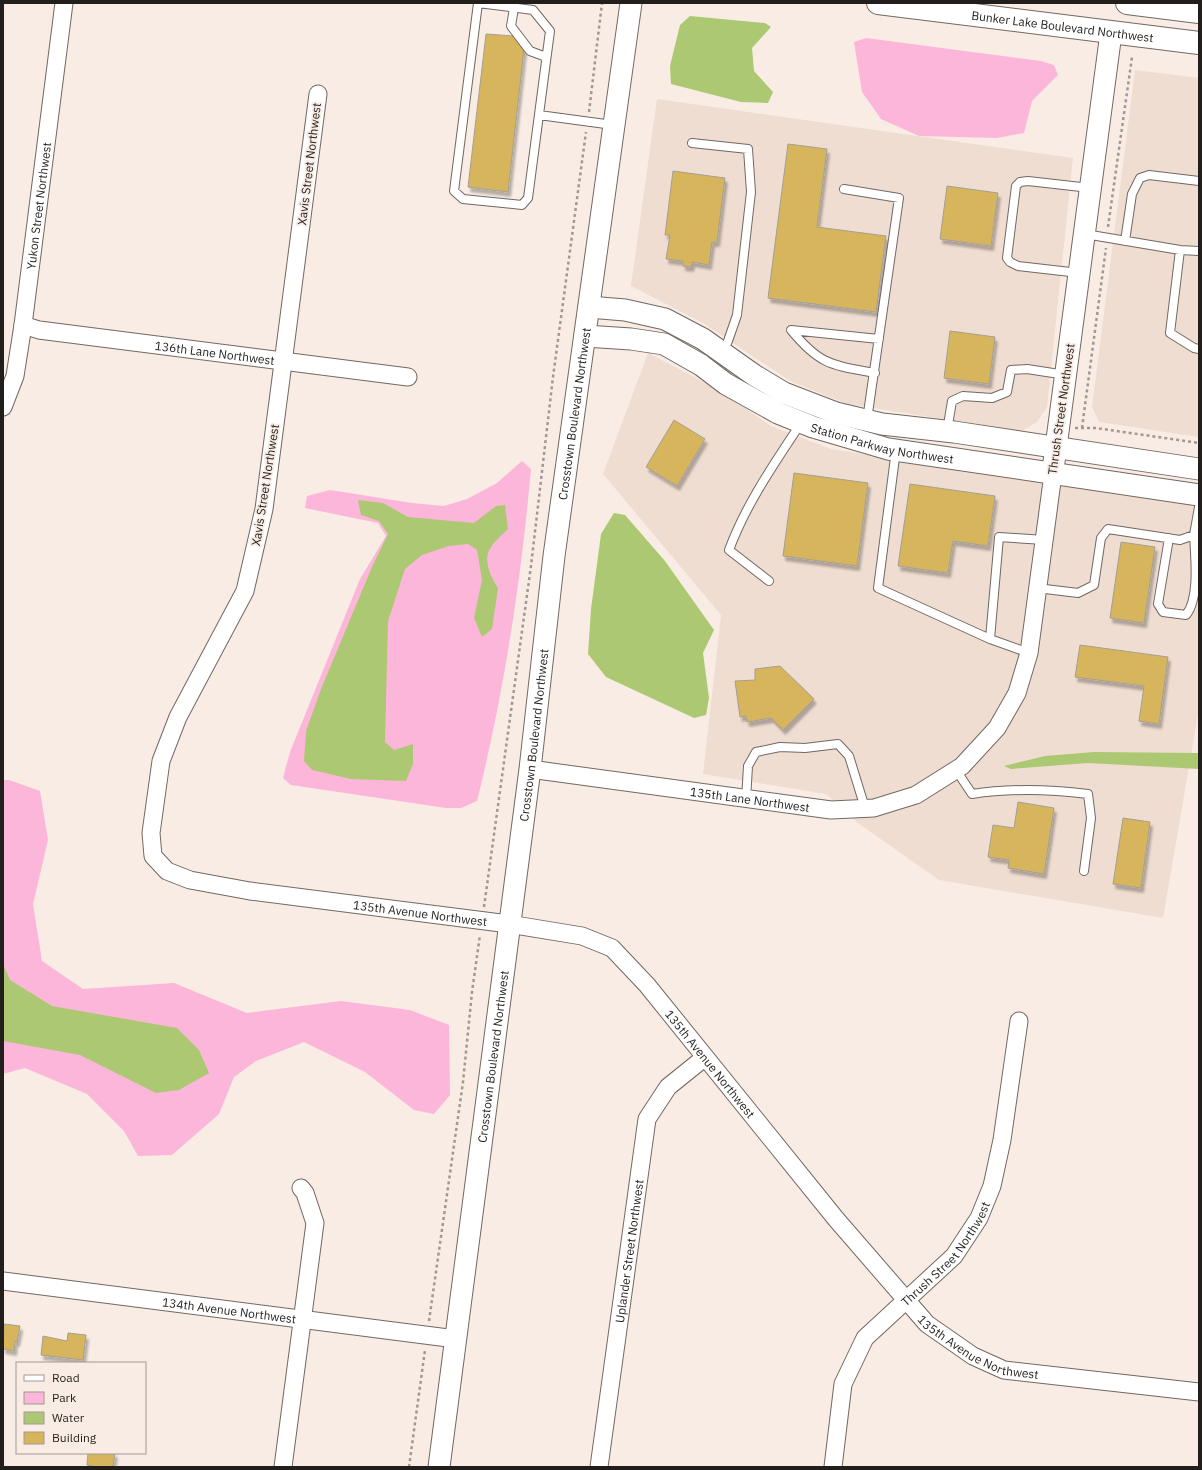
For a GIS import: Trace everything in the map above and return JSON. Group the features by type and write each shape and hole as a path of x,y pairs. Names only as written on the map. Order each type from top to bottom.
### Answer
{"main road":[{"name":"Bunker Lake Boulevard Northwest","path":"878,3 1199,43"},
{"path":"1127,3 1199,12"}],"street":[{"name":"Yukon Street Northwest","path":"3,407 15,376 64,3"},
{"name":"Crosstown Boulevard Northwest","path":"439,1467 530,769 554,556 631,3"},
{"name":"Thrush Street Northwest","path":"959,768 1001,722 1018,693 1029,653 1112,33"},
{"name":"Xavis Street Northwest","path":"153,856 150,833 160,761 178,717 245,591 264,509 318,94"},
{"name":"Station Parkway Northwest","path":"589,306 625,310 665,319 703,339 754,376 784,394 836,413 882,424 947,432 1199,469"},
{"name":"136th Lane Northwest","path":"22,325 40,330 408,377"},
{"name":"Station Parkway Northwest","path":"585,336 631,339 664,344 710,371 726,384 778,413 801,422 896,450 1199,495"},
{"path":"710,371 722,352"},
{"path":"862,441 867,420"},
{"name":"135th Lane Northwest","path":"530,769 746,800 831,810 874,808 916,795 959,768"},
{"name":"135th Avenue Northwest","path":"153,856 167,872 190,880 250,891 509,924 582,936 612,948 647,985 704,1058 836,1219 927,1324 973,1356 1004,1370 1199,1392"},
{"name":"Thrush Street Northwest","path":"833,1467 843,1384 865,1338 954,1256 978,1218 992,1186 1002,1140 1019,1021"},
{"name":"Uplander Street Northwest","path":"599,1467 647,1119 668,1087 704,1058"},
{"path":"283,1467 315,1223 305,1193 301,1188"},
{"name":"134th Avenue Northwest","path":"3,1281 456,1339"}],"lane":[{"path":"478,3 514,8 533,10 550,31 528,198 522,205 463,199 454,191 478,3"},
{"path":"514,8 511,26 530,52 546,57"},
{"path":"539,115 614,126"},
{"path":"692,143 748,149 752,192 737,316 728,341 722,352"},
{"path":"1125,241 1132,194 1140,178 1149,175 1199,181"},
{"path":"1079,274 1018,266 1010,262 1007,258 1012,213 1016,186 1020,182 1028,181 1091,188"},
{"path":"844,189 899,198 875,373 867,420"},
{"path":"1085,234 1180,250 1199,251"},
{"path":"1180,250 1170,333 1194,348 1199,349"},
{"path":"875,373 823,361 808,350 791,330 879,339"},
{"path":"947,432 952,401 963,396 992,398 1007,392 1012,370 1027,369 1066,375"},
{"path":"769,581 729,550 735,532 763,480 801,422"},
{"path":"896,450 878,588 990,639 1029,653"},
{"path":"1169,538 1158,604 1163,612 1186,614 1191,609 1195,575 1194,535 1199,507"},
{"path":"1037,588 1078,593 1094,585 1101,538 1108,530 1180,540 1194,535"},
{"path":"990,639 999,537 1044,540"},
{"path":"746,800 748,766 756,752 780,747 805,748 838,744 849,756 865,808"},
{"path":"959,768 972,794 1001,789 1053,789 1088,794 1091,818 1084,871"}],"path":[{"path":"409,1467 461,1096 472,992 513,707 553,377 588,122 602,3"},
{"path":"1059,428 1096,428 1199,443"}],"shaded area":[{"path":"1135,70 1199,78 1199,437 1099,422 1092,407"},
{"path":"657,99 1073,158 1047,407 1037,422 1022,431 847,404 790,381 703,323 631,286"},
{"path":"648,353 719,390 771,426 831,449 1199,506 1199,709 1163,918 939,880 858,823 826,794 703,774 721,615 603,474"}],"green space":[{"path":"866,38 1041,61 1054,65 1058,75 1032,101 1024,133 997,138 919,136 881,119 862,92 854,42"},
{"path":"522,461 531,469 517,595 503,678 487,760 477,801 461,808 446,808 291,785 283,778 290,752 360,579 386,536 378,523 305,508 307,496 330,490 412,503 444,506 467,499 497,483"},
{"path":"3,780 9,780 40,791 48,840 33,904 42,961 83,989 174,983 247,1013 341,1001 410,1010 449,1025 450,1095 434,1114 414,1110 365,1072 304,1042 256,1061 234,1077 219,1114 172,1155 138,1156 124,1131 87,1094 25,1068 3,1074"}],"water":[{"path":"690,16 765,23 771,27 752,48 754,71 773,92 768,103 741,102 671,84 670,66 680,25"},
{"path":"358,500 383,503 408,517 474,523 496,506 505,505 508,529 492,545 487,557 490,574 498,588 492,629 482,637 474,618 482,580 477,550 468,544 449,546 422,555 405,569 388,621 385,742 394,750 413,744 413,764 406,781 351,779 312,770 304,761 306,731 321,689 372,567 388,534 379,521 361,515"},
{"path":"614,513 625,515 665,561 714,630 703,653 709,698 706,715 694,718 606,677 588,654 591,609 601,534"},
{"path":"1094,752 1199,753 1199,769 1088,763 1011,769 1004,766 1045,756"},
{"path":"3,964 10,980 52,1006 177,1028 199,1050 209,1073 179,1090 156,1093 80,1055 3,1041"}],"building":[{"path":"486,34 513,36 524,49 508,192 468,187"},
{"path":"788,144 827,149 817,227 886,236 876,312 768,298"},
{"path":"673,171 725,178 717,242 712,242 709,265 692,262 691,267 683,266 683,261 666,259 670,235 665,235"},
{"path":"947,186 998,193 991,246 940,239"},
{"path":"950,331 995,337 989,384 944,378"},
{"path":"674,420 705,439 677,486 646,467"},
{"path":"794,473 868,483 857,566 783,556"},
{"path":"910,484 995,496 988,546 953,541 948,573 898,566"},
{"path":"1121,542 1155,547 1144,623 1110,618"},
{"path":"1080,645 1168,657 1159,724 1139,721 1144,686 1075,677"},
{"path":"780,666 814,699 783,730 771,718 747,722 746,716 740,717 735,681 755,680 755,669"},
{"path":"1018,802 1054,808 1044,874 1008,868 1009,860 988,857 993,825 1014,828"},
{"path":"1123,818 1150,822 1141,888 1113,884"},
{"path":"4,1324 20,1326 17,1342 15,1341 14,1351 3,1349"},
{"path":"68,1333 86,1335 83,1360 41,1355 43,1336 67,1341"},
{"path":"88,1454 115,1454 113,1466 119,1467 95,1467 87,1465"}]}
